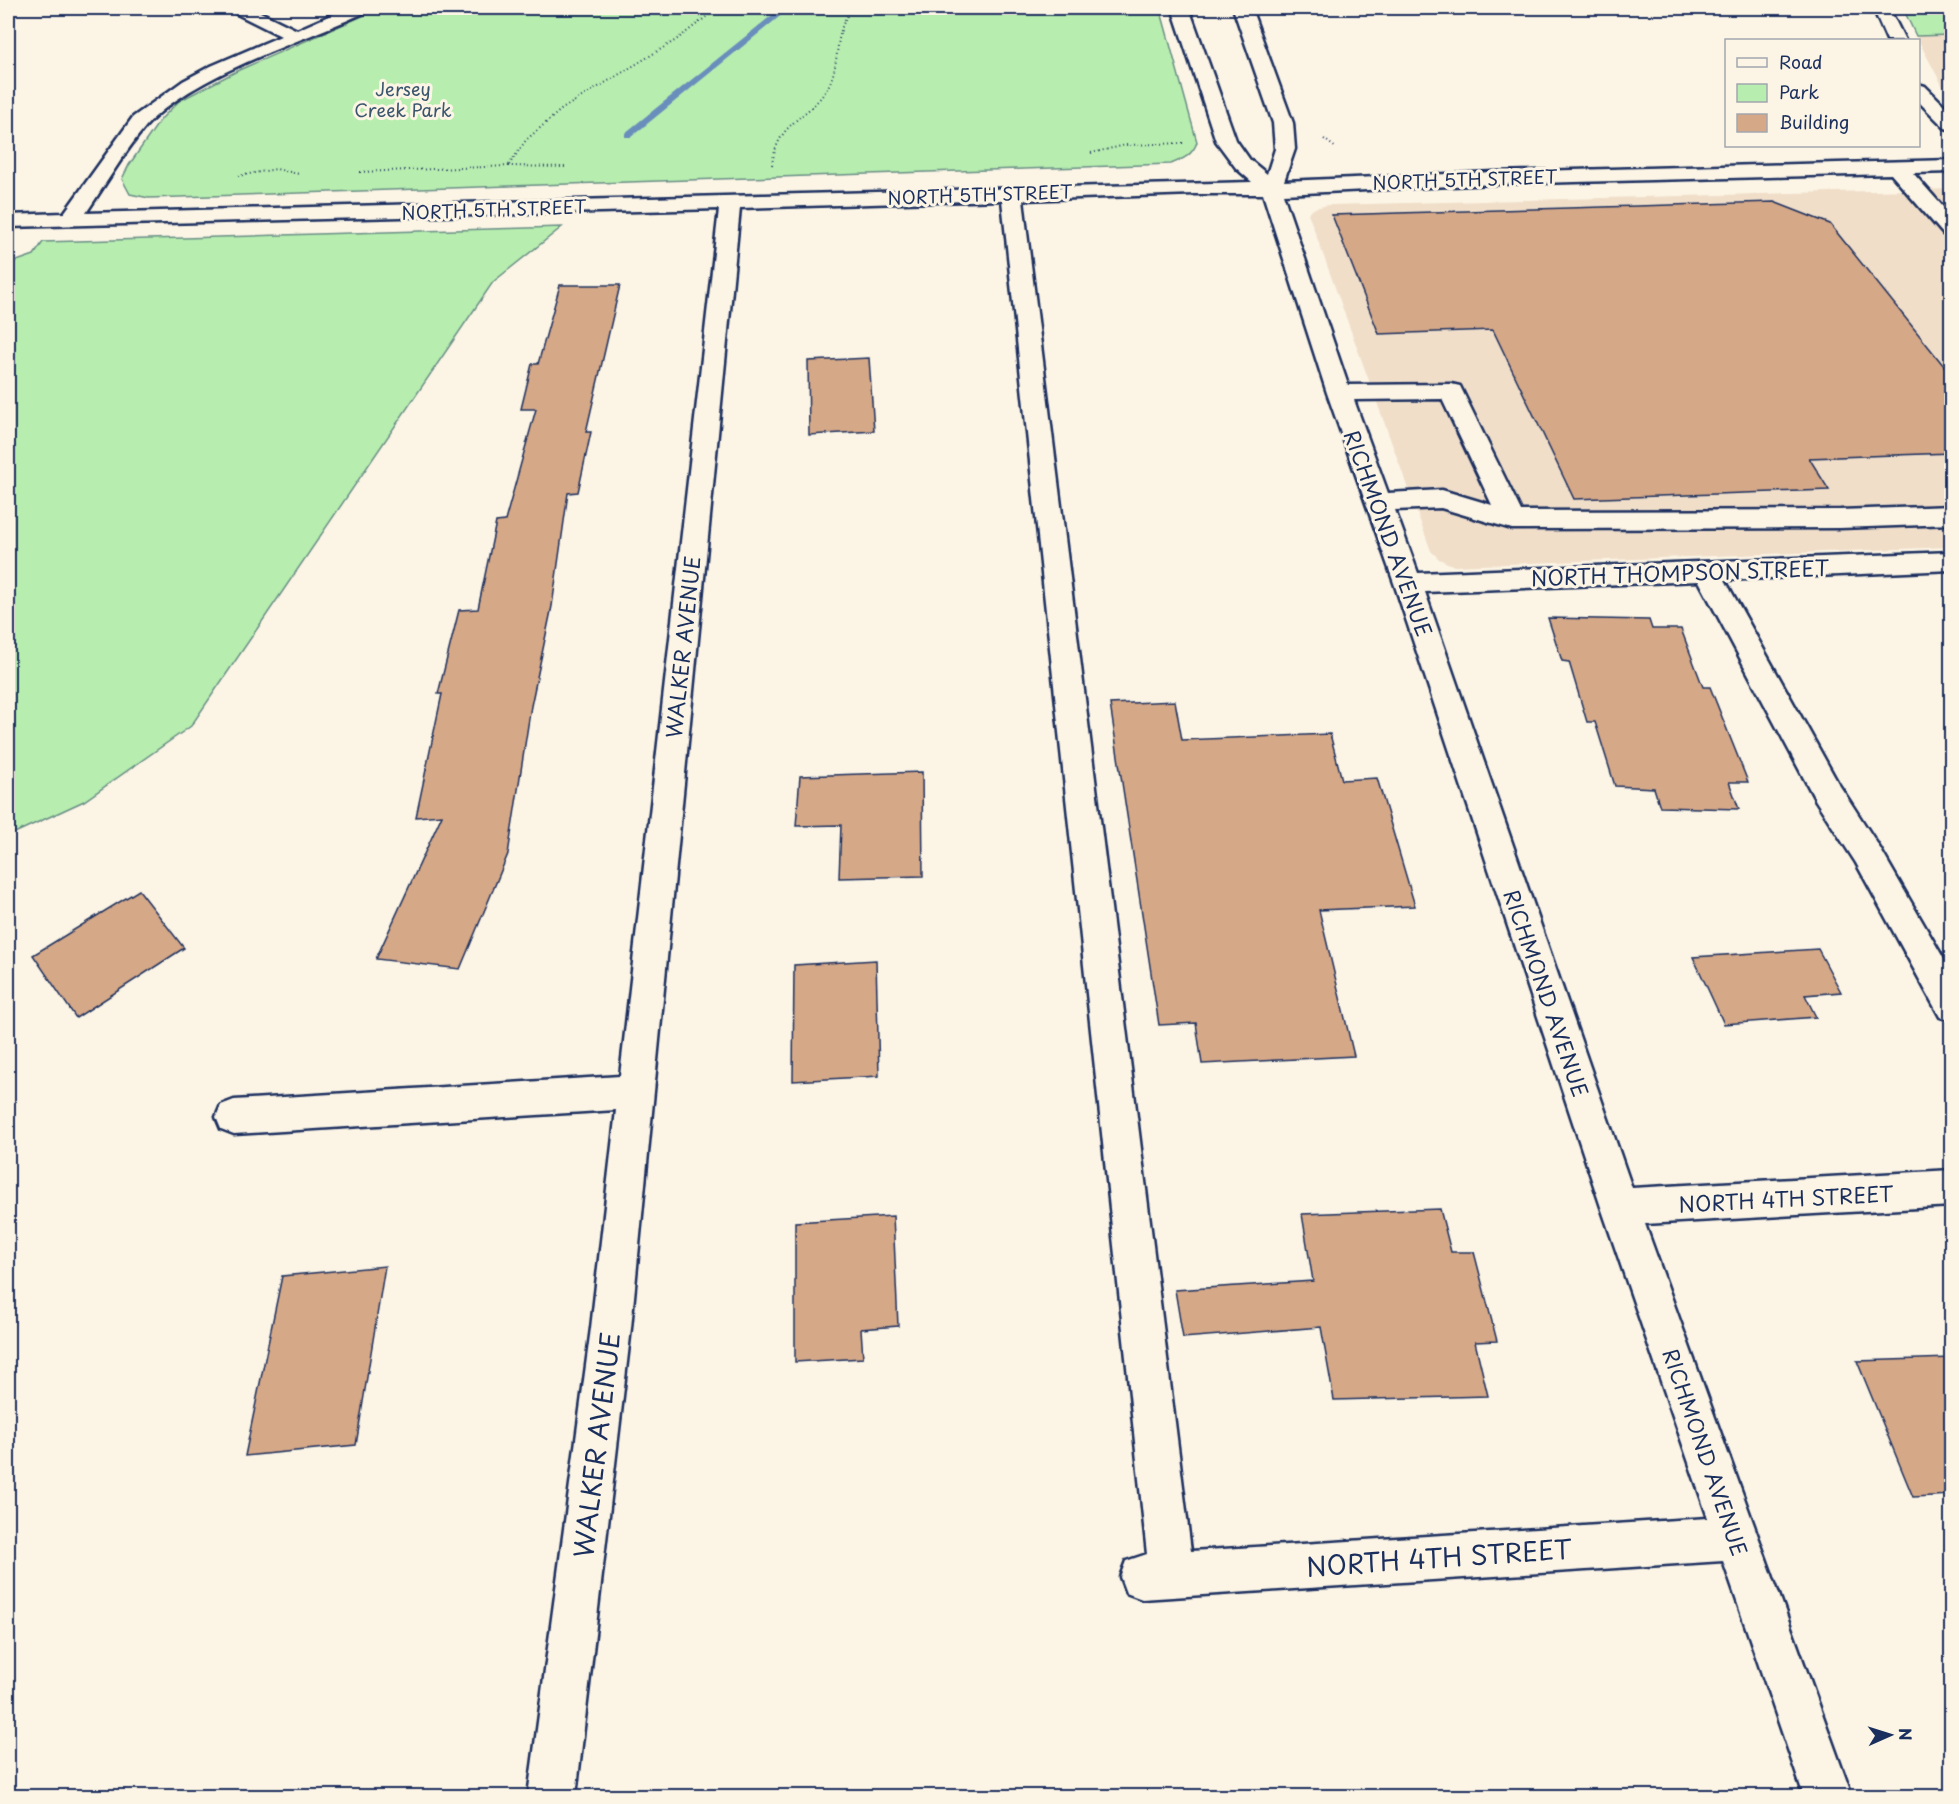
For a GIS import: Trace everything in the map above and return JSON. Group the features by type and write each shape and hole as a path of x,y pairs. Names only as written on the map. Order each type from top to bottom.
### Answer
{"street":[{"path":"239,8 296,36"},
{"path":"71,219 140,121 153,108 203,77 360,8"},
{"path":"1180,8 1226,141 1243,164 1271,188 1283,161 1287,141 1283,123 1242,8"},
{"path":"1881,8 1896,39"},
{"path":"1920,92 1952,124"},
{"name":"NORTH 5TH STREET","path":"8,221 1271,188 1494,178 1952,166"},
{"path":"1897,168 1952,230"},
{"name":"RICHMOND AVENUE","path":"1271,188 1339,393 1408,583 1620,1207 1828,1797"},
{"name":"NORTH 4TH STREET","path":"1012,194 1157,1576 1737,1538"},
{"name":"WALKER AVENUE","path":"552,1797 609,1340 730,202"},
{"path":"1339,393 1451,390 1512,520"},
{"path":"1378,502 1442,499 1512,520 1840,519 1952,515"},
{"name":"NORTH THOMPSON STREET","path":"1408,583 1952,561"},
{"path":"1707,571 1827,792 1867,854 1952,1006"},
{"path":"234,1117 634,1092"},
{"name":"NORTH 4TH STREET","path":"1620,1207 1952,1188"}],"path":[{"path":"508,166 526,140 562,109 676,40 718,8"},
{"path":"772,165 776,145 786,130 815,104 831,81 839,25 843,16 853,8"}],"shaded area":[{"path":"1951,35 1951,102 1920,44 1920,39 1916,36"},
{"path":"1951,189 1951,547 1454,566 1439,559 1431,551 1308,213 1315,208 1328,205"}],"green space":[{"name":"Jersey Creek Park","path":"381,8 1160,8 1197,142 1190,153 1171,164 149,198 130,194 122,179 129,165 161,119 179,101 239,70"},
{"path":"1903,8 1951,8 1951,35 1916,36"},
{"path":"562,227 493,282 191,726 84,801 8,836 8,264 34,255 43,242"}],"building":[{"path":"1774,202 1830,224 1952,376 1952,453 1809,458 1829,490 1574,499 1493,330 1379,334 1332,215"},
{"path":"560,285 620,285 586,432 591,432 578,492 568,493 552,606 531,706 508,854 460,969 376,959 442,815 416,817 442,694 438,694 459,610 478,609 496,522 505,521 536,409 521,409 532,364 538,364"},
{"path":"869,358 874,431 809,435 808,361"},
{"path":"1548,618 1649,620 1652,629 1681,629 1703,687 1710,687 1748,782 1729,782 1739,809 1660,807 1654,788 1615,786 1595,722 1587,722 1569,662 1562,661"},
{"path":"1175,701 1182,740 1330,734 1342,780 1377,778 1415,906 1319,910 1354,1056 1202,1064 1196,1023 1159,1025 1110,704"},
{"path":"922,772 923,876 839,878 841,825 796,826 800,776"},
{"path":"139,890 184,948 76,1018 33,955"},
{"path":"1818,949 1841,992 1805,995 1816,1017 1724,1024 1693,957"},
{"path":"876,960 879,1076 793,1081 794,965"},
{"path":"1440,1209 1451,1252 1474,1252 1497,1341 1475,1342 1488,1396 1334,1400 1321,1327 1183,1338 1175,1290 1313,1281 1302,1214"},
{"path":"893,1216 898,1326 861,1329 863,1358 795,1362 795,1222"},
{"path":"385,1266 356,1445 245,1456 282,1276"},
{"path":"1952,1358 1952,1495 1913,1497 1857,1361"}],"waterway":[{"path":"628,135 786,8"}]}
